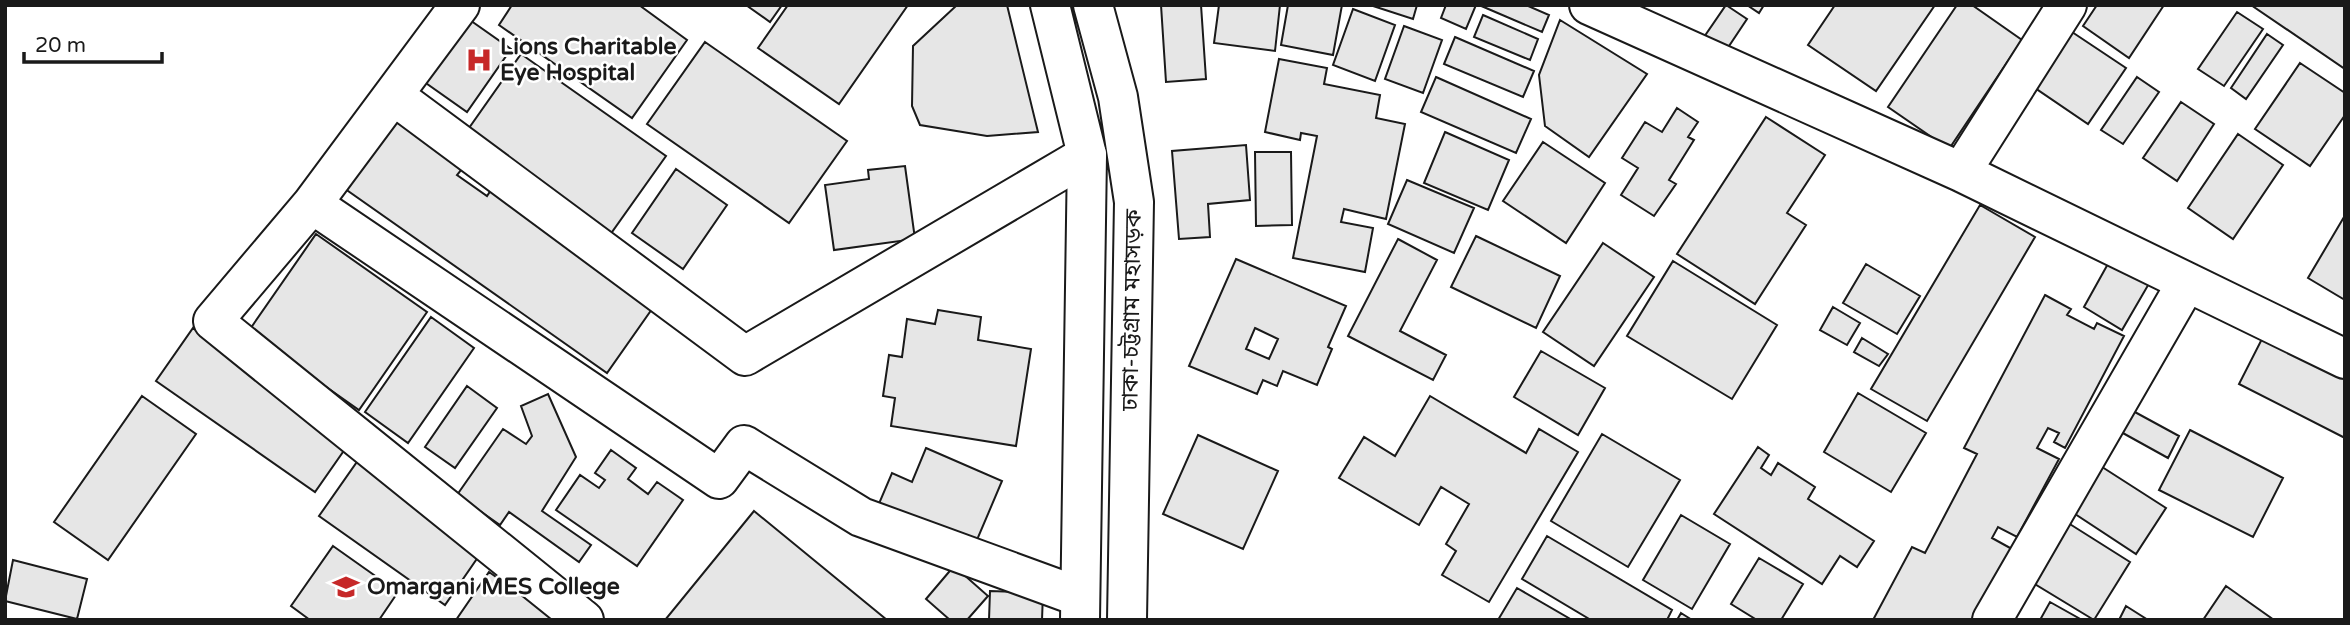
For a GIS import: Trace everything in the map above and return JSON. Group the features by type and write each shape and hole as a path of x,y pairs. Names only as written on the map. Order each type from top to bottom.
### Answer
{"main road":[{"path":"460,5 312,204 214,320 584,620"},
{"name":"ঢাকা-চট্টগ্রাম মহাসড়ক","path":"1050,5 1087,155 1080,609"},
{"name":"ঢাকা-চট্টগ্রাম মহাসড়ক","path":"1093,5 1118,97 1134,202 1126,620"},
{"path":"1589,5 1961,172 2345,359"},
{"path":"1961,172 2067,5"},
{"path":"393,95 745,356 1087,155"},
{"path":"312,204 719,479 744,445 860,517 1080,609"},
{"path":"1992,620 2187,282"}],"building":[{"path":"512,5 639,5 687,40 632,118 499,25"},
{"path":"746,5 782,5 770,22"},
{"path":"788,5 908,5 839,104 758,48"},
{"path":"957,5 1007,5 1038,132 987,136 920,125 912,106 913,46"},
{"path":"1161,5 1201,5 1206,79 1166,82"},
{"path":"1219,5 1280,5 1275,51 1214,43"},
{"path":"1288,5 1342,5 1333,55 1281,45"},
{"path":"1370,5 1417,5 1413,19"},
{"path":"1446,5 1476,5 1466,29 1441,18"},
{"path":"1479,5 1526,5 1549,15 1542,32"},
{"path":"1726,5 1747,19 1723,55 1702,40"},
{"path":"1747,5 1764,5 1759,13"},
{"path":"1835,5 1935,5 1876,91 1808,45"},
{"path":"1957,5 1972,5 2022,40 1949,149 1888,107"},
{"path":"2097,5 2164,5 2129,58 2083,26"},
{"path":"2251,5 2345,5 2345,69"},
{"path":"1353,9 1395,25 1375,81 1333,65"},
{"path":"2237,12 2263,29 2224,86 2198,69"},
{"path":"1483,15 1538,39 1530,60 1474,37"},
{"path":"467,18 511,49 467,112 423,81"},
{"path":"1560,20 1647,74 1589,157 1545,126 1539,75"},
{"path":"1404,26 1442,40 1423,93 1385,79"},
{"path":"2063,26 2126,68 2088,124 2026,82"},
{"path":"2267,34 2283,45 2246,99 2231,88"},
{"path":"1455,37 1534,71 1523,97 1444,64"},
{"path":"705,42 847,141 789,223 647,124"},
{"path":"521,54 666,156 607,239 462,138"},
{"path":"1279,59 1327,68 1324,84 1380,95 1376,118 1405,124 1386,219 1344,209 1341,222 1373,228 1365,272 1293,258 1317,136 1301,133 1300,140 1265,132"},
{"path":"2300,63 2345,93 2345,115 2310,166 2255,129"},
{"path":"1436,77 1531,119 1516,153 1421,112"},
{"path":"2137,77 2159,92 2123,144 2101,130"},
{"path":"2181,102 2214,124 2177,181 2143,158"},
{"path":"1677,108 1698,122 1688,137 1694,140 1669,180 1676,184 1654,216 1621,195 1638,168 1622,158 1645,122 1662,132"},
{"path":"393,113 466,164 457,175 487,196 495,184 659,299 607,373 341,186"},
{"path":"1766,117 1825,155 1787,213 1806,225 1755,304 1677,254"},
{"path":"1445,132 1509,160 1488,210 1424,183"},
{"path":"2238,134 2283,165 2233,239 2188,208"},
{"path":"1543,142 1605,183 1566,243 1503,201"},
{"path":"1246,145 1250,200 1208,204 1210,237 1179,239 1172,151"},
{"path":"1255,152 1291,152 1292,225 1256,226"},
{"path":"905,166 915,239 834,250 825,185 869,179 868,170"},
{"path":"676,169 727,205 683,269 632,233"},
{"path":"1407,180 1474,208 1454,253 1388,224"},
{"path":"1980,205 2035,237 1927,421 1871,389"},
{"path":"2345,217 2345,300 2308,278"},
{"path":"316,234 427,312 359,410 248,332"},
{"path":"1476,236 1560,276 1536,328 1451,287"},
{"path":"1398,239 1437,260 1400,331 1446,355 1433,380 1348,336"},
{"path":"1603,243 1654,277 1594,366 1543,332"},
{"path":"2114,253 2154,275 2122,330 2084,307"},
{"path":"1236,259 1346,306 1328,347 1332,349 1317,385 1283,371 1277,386 1263,380 1257,394 1189,366","holes":["1255,328 1278,339 1269,359 1246,349"]},
{"path":"1673,261 1777,325 1732,399 1627,336"},
{"path":"1866,264 1920,296 1897,334 1843,303"},
{"path":"2045,295 2071,309 2067,315 2094,329 2097,323 2124,336 2065,448 2054,442 2059,433 2048,428 2037,448 2059,459 2017,537 1998,527 1992,538 2012,549 1974,620 1873,620 1912,547 1925,553 1977,454 1964,448"},
{"path":"1833,307 1860,323 1847,345 1820,330"},
{"path":"938,310 981,317 978,340 1031,349 1016,446 891,426 895,398 883,396 889,355 902,357 907,319 935,324"},
{"path":"431,317 474,348 408,443 365,412"},
{"path":"193,328 352,439 315,492 156,381"},
{"path":"2266,331 2345,367 2345,438 2239,384"},
{"path":"1862,338 1888,354 1879,366 1854,352"},
{"path":"1541,351 1605,388 1578,435 1514,397"},
{"path":"467,386 497,408 455,468 425,447"},
{"path":"1858,393 1926,433 1891,492 1824,452"},
{"path":"548,394 576,457 542,511 591,545 579,562 509,512 500,525 457,495 503,429 526,444 532,436 521,406"},
{"path":"142,396 196,434 108,560 54,522"},
{"path":"1430,396 1526,453 1539,429 1578,452 1489,602 1442,575 1456,551 1446,544 1469,504 1441,487 1419,525 1339,478 1364,437 1395,456"},
{"path":"2133,411 2179,436 2168,458 2121,432"},
{"path":"2190,430 2283,478 2253,537 2159,490"},
{"path":"1602,434 1680,480 1628,567 1551,521"},
{"path":"1198,435 1278,471 1243,549 1163,514"},
{"path":"1758,447 1769,455 1761,468 1771,475 1778,463 1815,487 1808,499 1874,541 1857,567 1840,556 1822,584 1714,514"},
{"path":"926,448 1002,481 971,554 875,513 892,473 912,482"},
{"path":"611,450 636,468 628,479 648,494 657,482 683,500 637,566 556,510 580,475 599,488 605,480 595,473"},
{"path":"359,459 485,547 445,605 319,516"},
{"path":"2099,465 2166,508 2136,554 2069,510"},
{"path":"754,511 887,620 665,620"},
{"path":"1681,515 1730,544 1692,609 1643,580"},
{"path":"2065,521 2130,562 2094,620 2028,580"},
{"path":"1547,536 1672,610 1667,620 1591,620 1522,579"},
{"path":"333,546 398,592 379,620 310,620 291,606"},
{"path":"1759,558 1803,584 1781,620 1757,620 1731,604"},
{"path":"13,560 87,579 77,619 5,601"},
{"path":"954,566 988,596 967,620 950,620 926,599"},
{"path":"489,572 557,620 456,620"},
{"path":"2226,586 2274,620 2203,620"},
{"path":"1517,588 1572,620 1498,620"},
{"path":"990,591 1043,593 1042,620 989,620"},
{"path":"2050,602 2082,620 2040,620"},
{"path":"2126,606 2148,620 2119,620"},
{"path":"1681,613 1692,620 1677,620"}],"place":[{"name":"Lions Charitable Eye Hospital","path":"479,60"},
{"name":"Omargani MES College","path":"346,587"}]}
